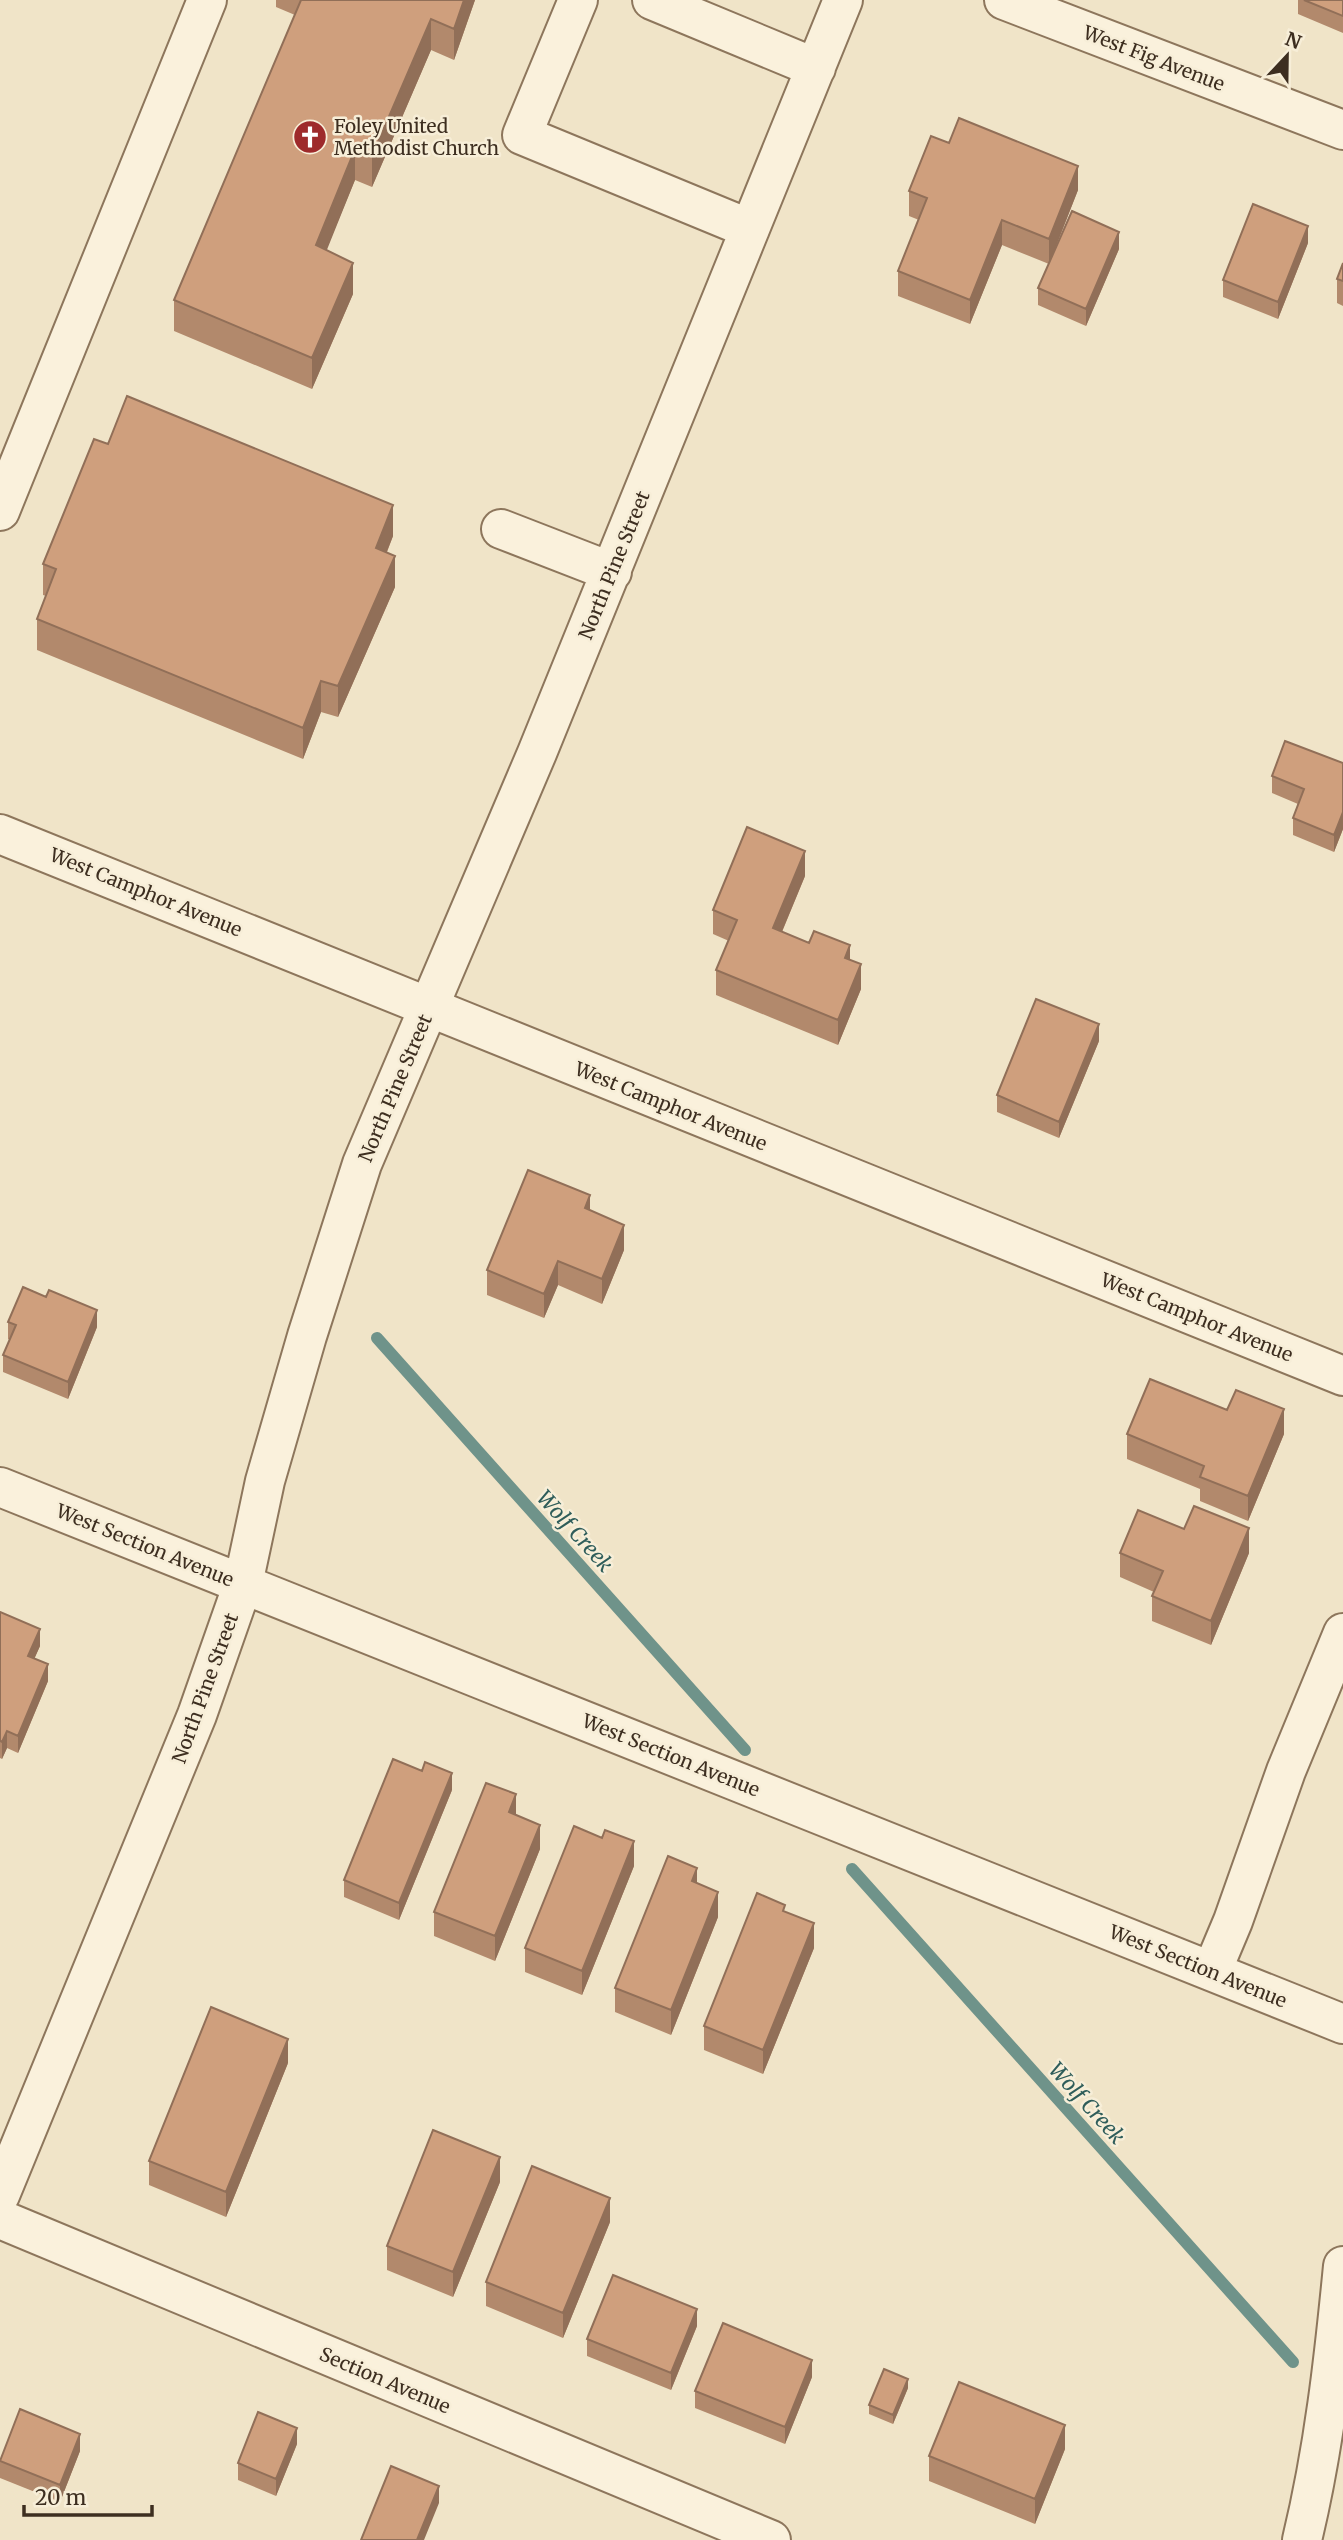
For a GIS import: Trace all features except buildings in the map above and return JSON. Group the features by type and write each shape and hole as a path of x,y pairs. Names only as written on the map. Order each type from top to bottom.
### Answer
{"street":[{"path":"0,512 207,0"},
{"path":"578,0 522,135 750,229"},
{"path":"652,0 816,68"},
{"name":"North Pine Street","path":"0,2195 197,1715 243,1584 265,1480 362,1164 611,572 843,0"},
{"name":"West Fig Avenue","path":"1004,0 1343,130"},
{"path":"501,529 611,572"},
{"name":"West Camphor Avenue","path":"0,834 265,939 428,1009 1343,1376"},
{"name":"West Section Avenue","path":"0,1487 1343,2024"},
{"path":"1212,1971 1233,1921 1286,1771 1343,1633"},
{"name":"Section Avenue","path":"0,2219 771,2540"},
{"path":"1302,2540 1316,2482 1332,2381 1343,2266"}],"waterway":[{"name":"Wolf Creek","path":"377,1338 745,1750"},
{"name":"Wolf Creek","path":"852,1869 1293,2362"}],"place":[{"name":"Foley United Methodist Church","path":"310,137"}]}
